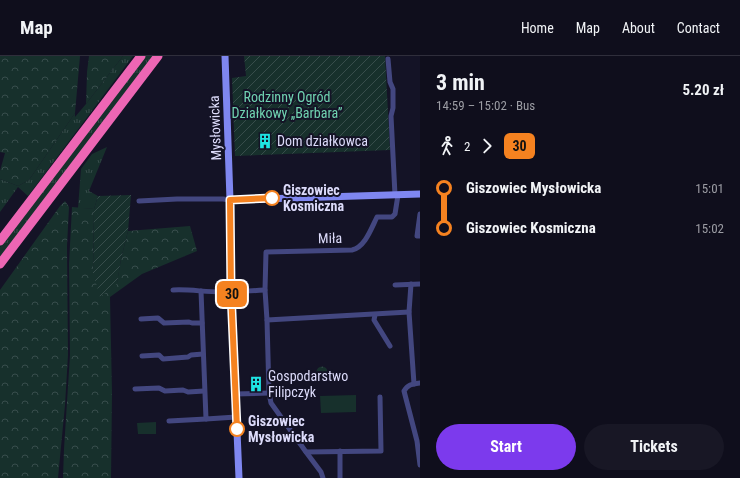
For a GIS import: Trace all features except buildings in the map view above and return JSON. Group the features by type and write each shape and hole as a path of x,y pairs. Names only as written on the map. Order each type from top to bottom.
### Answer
{"highway":[{"path":"0,241 141,56"},
{"path":"0,264 158,56"}],"street":[{"name":"Mysłowicka","path":"225,56 230,200 231,291 239,478"},
{"path":"388,59 390,82 393,89 393,108 391,116 396,195"},
{"path":"139,201 177,199 230,200 420,194"},
{"name":"Miła","path":"323,478 321,472 271,403 269,393 265,290 266,252 352,250 358,248 363,243 377,217 392,217 395,214 397,200 396,195"},
{"path":"420,214 417,236 420,236"},
{"path":"411,284 409,312 414,384"},
{"path":"395,285 420,284"},
{"path":"173,290 265,290"},
{"path":"201,291 206,419"},
{"path":"267,320 409,312"},
{"path":"376,315 374,320 390,346"},
{"path":"141,320 158,318 164,323 202,323"},
{"path":"142,356 159,355 164,359 203,354"},
{"path":"420,383 407,386 404,391 420,465"},
{"path":"135,389 159,388 165,391 204,391"},
{"path":"235,394 269,393"},
{"path":"306,452 381,451 380,397"},
{"path":"169,421 236,417"},
{"path":"340,451 340,478"}],"green space":[{"path":"0,56 80,56 75,113 29,180 18,186 0,179 0,171 5,153 0,152"},
{"path":"89,56 123,56 86,104 87,72"},
{"path":"123,56 133,56 28,196 18,187 0,212 0,179 18,186 29,180 75,113 75,117"},
{"path":"145,56 154,56 0,259 0,247"},
{"name":"Rodzinny Ogród Działkowy „Barbara”","path":"244,56 385,56 390,150 235,156 232,78 246,76"},
{"path":"107,147 89,191 98,196 94,209 78,208 81,169 92,154"},
{"path":"131,195 128,231 117,284 100,297 93,273 94,209 98,196"},
{"path":"65,201 69,207 67,246 68,355 58,478 0,478 0,290"},
{"path":"72,207 94,209 93,273 117,283 128,231 190,226 197,251 142,274 110,297 112,393 111,478 63,478 70,355 69,264"},
{"path":"322,366 326,368 328,372 326,376 322,378 318,376 316,372 318,368"},
{"path":"356,395 356,412 321,413 320,396"},
{"path":"156,422 156,434 138,434 137,423"}],"bus line":[{"name":"30","path":"237,429 231,291 230,200 272,198"}],"place":[{"name":"Dom działkowca","path":"265,141"},
{"name":"Giszowiec Kosmiczna","path":"272,198"},
{"name":"Gospodarstwo Filipczyk","path":"256,384"},
{"name":"Giszowiec Mysłowicka","path":"237,429"}]}
